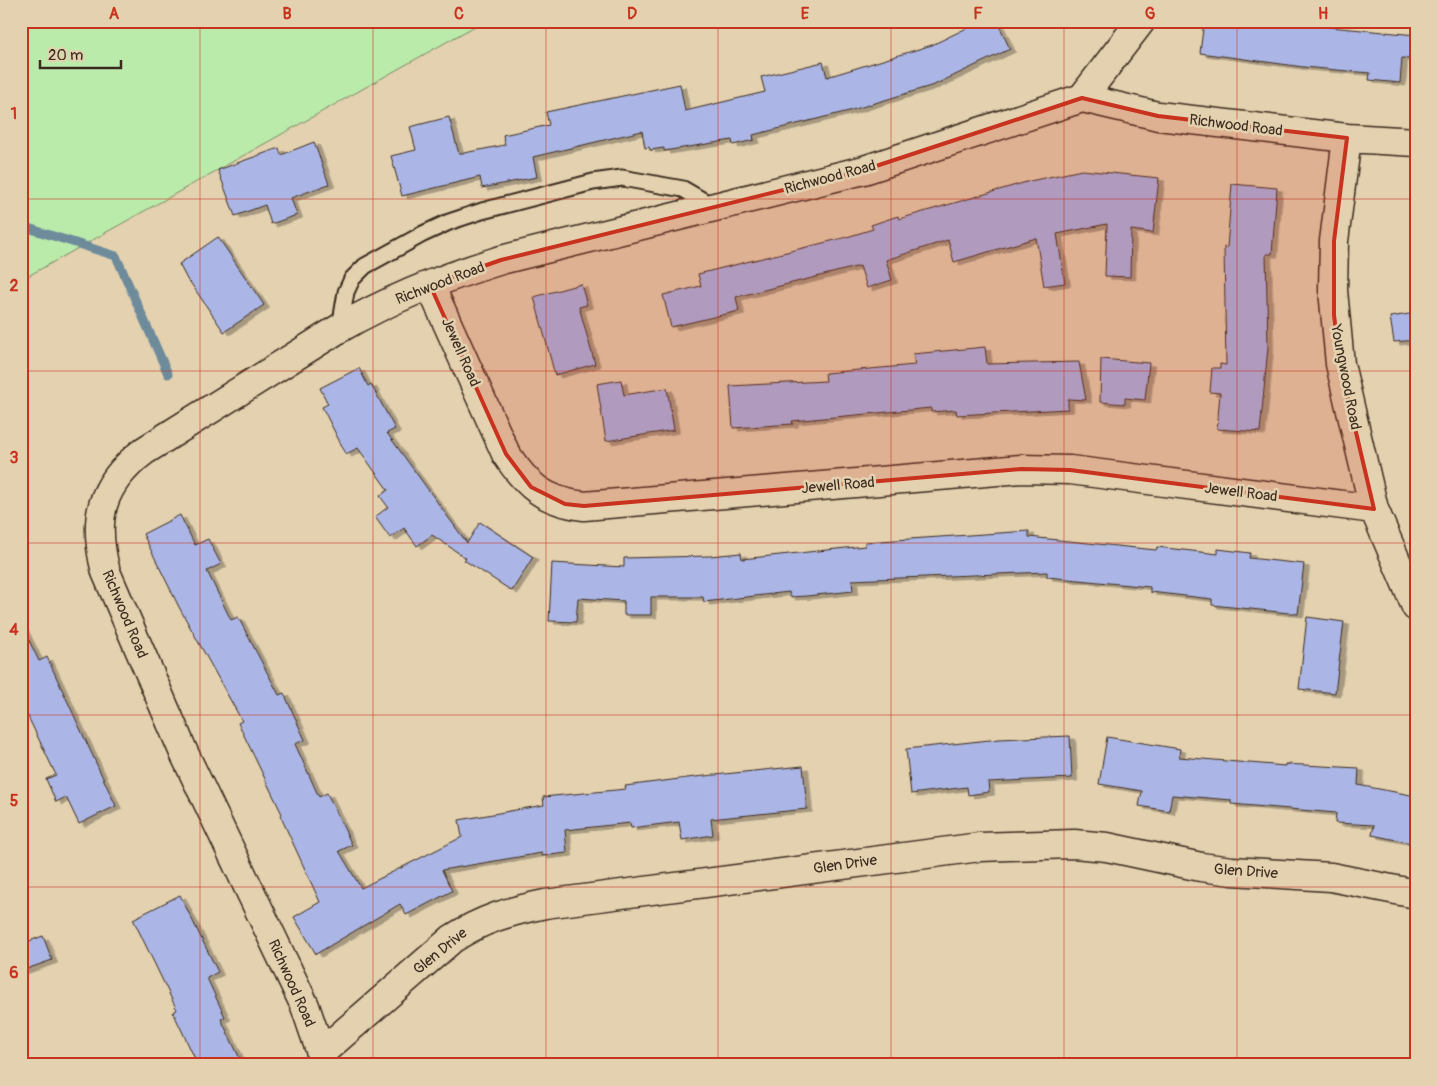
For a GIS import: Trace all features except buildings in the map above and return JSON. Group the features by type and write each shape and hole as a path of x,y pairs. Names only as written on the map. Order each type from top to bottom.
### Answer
{"street":[{"path":"1082,98 1141,21"},
{"name":"Richwood Road","path":"321,1059 305,1006 184,753 119,604 103,560 100,529 105,498 110,484 126,464 362,315 430,285 501,260 864,170 1082,98 1158,116 1347,138 1416,142"},
{"name":"Youngwood Road","path":"1347,138 1334,242 1334,315 1340,364 1374,509 1416,607"},
{"name":"Jewell Road","path":"430,285 506,454 519,474 531,487 565,504 584,506 1021,470 1070,470 1374,509"},
{"name":"Glen Drive","path":"321,1059 452,939 474,924 516,910 545,904 980,847 1074,844 1107,847 1201,867 1232,871 1331,877 1416,894"}],"lane":[{"path":"340,328 346,292 352,279 365,266 423,234 449,222 482,211 593,182 622,178 683,189 714,207"}],"highlighted area":[{"path":"1082,98 1158,116 1347,138 1334,241 1334,315 1340,364 1374,509 1070,470 1021,469 584,506 565,504 531,487 506,454 430,285 501,260 864,170"}],"green space":[{"path":"21,21 484,21 21,280"}],"waterway":[{"path":"21,228 25,227 116,256 168,374"}]}
